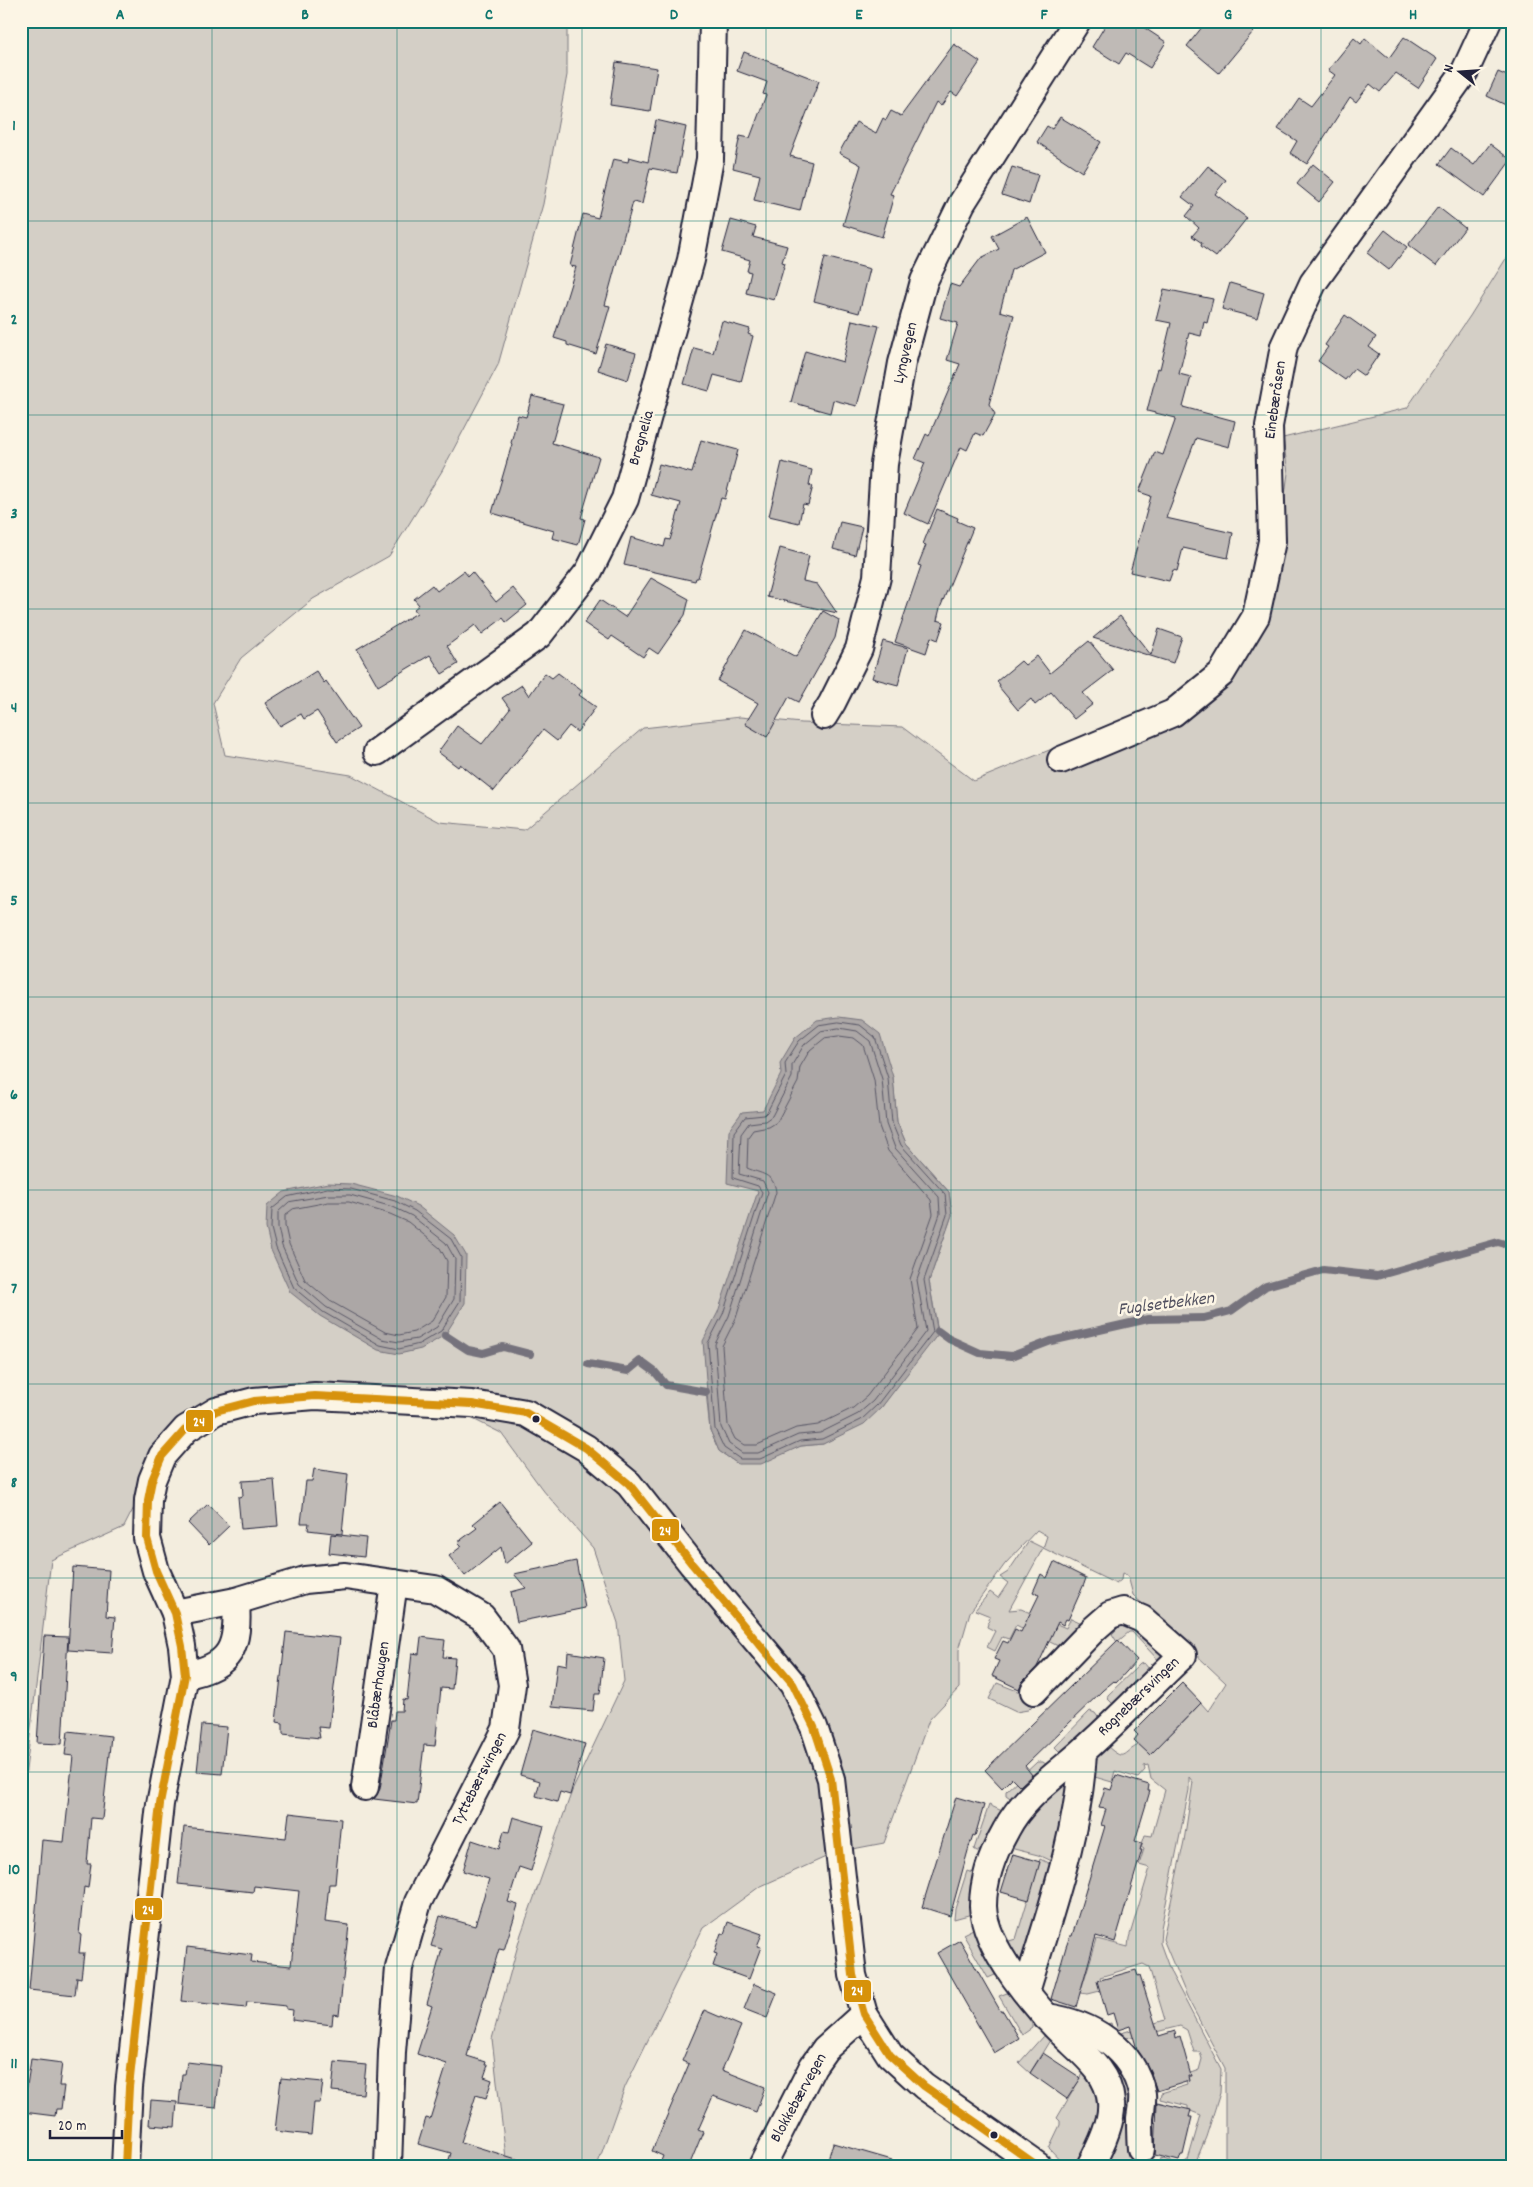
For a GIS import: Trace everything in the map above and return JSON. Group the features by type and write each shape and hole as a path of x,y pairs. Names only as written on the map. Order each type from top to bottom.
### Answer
{"street":[{"name":"Bregnelia","path":"377,752 539,635 589,571 625,499 691,260 710,159 713,21"},
{"name":"Lyngvegen","path":"824,716 860,649 877,577 884,464 902,363 924,281 962,203 1077,21"},
{"name":"Einebæråsen","path":"1061,760 1173,713 1222,674 1256,616 1272,541 1269,426 1284,346 1313,283 1465,71 1488,21"},
{"path":"125,2166 129,2087 160,1804 185,1675 182,1646 174,1613 156,1571 147,1538 148,1500 152,1480 162,1456 186,1429 216,1411 254,1401 315,1396 472,1404 526,1413 540,1419 586,1448 629,1484 692,1564 793,1684 814,1726 831,1779 853,1975 864,2014 890,2055 924,2086 1038,2166"},
{"name":"Tyttebærsvingen","path":"174,1613 236,1601 305,1580 345,1576 435,1589 482,1617 506,1649 512,1685 506,1729 418,1902 399,1968 392,2052 388,2166"},
{"name":"Blåbærhaugen","path":"364,1787 394,1583"},
{"path":"185,1675 202,1672 220,1664 234,1646 238,1624 236,1601"},
{"name":"Rognebærsvingen","path":"1034,1691 1110,1614 1123,1611 1142,1619 1183,1655 1083,1752 1043,1785 1006,1828 994,1853 985,1883 983,1907 988,1927 1002,1958 1045,2017 1091,2061 1107,2086 1111,2102 1105,2139 1090,2166"},
{"path":"1026,1992 1063,1869 1081,1784 1083,1752"},
{"name":"Blokkebærvegen","path":"762,2166 813,2066 825,2049 864,2014"},
{"path":"1045,2017 1068,2020 1088,2028 1107,2040 1123,2055 1134,2072 1142,2096 1141,2149"}],"shaded area":[{"path":"21,21 567,21 567,75 543,204 498,365 442,471 389,556 313,599 241,658 213,703 225,755 351,775 440,822 524,830 643,728 740,717 802,723 902,727 974,781 1215,682 1281,524 1288,473 1283,438 1407,408 1470,316 1512,249 1512,2166 1220,2166 1225,2162 1225,2068 1188,1999 1163,1939 1184,1841 1193,1782 1189,1777 1189,1790 1161,1928 1160,1943 1171,1973 1221,2069 1220,2093 1206,2137 1194,2166 1105,2166 1117,2140 1084,2041 1124,2068 1139,2156 1160,2164 1161,2158 1180,2165 1188,2160 1201,2115 1188,2110 1188,2106 1160,2099 1161,2093 1187,2085 1185,2075 1199,2070 1202,2059 1200,2052 1194,2052 1187,2030 1180,2026 1119,2039 1103,2025 1111,2023 1113,2031 1121,2033 1165,2020 1149,1967 1143,1964 1100,1977 1104,1990 1088,1994 1080,1993 1097,1939 1128,1947 1150,1868 1139,1865 1144,1849 1141,1847 1145,1835 1152,1836 1165,1790 1151,1779 1148,1765 1144,1766 1145,1770 1138,1778 1115,1771 1112,1782 1088,1775 1090,1761 1106,1745 1122,1755 1142,1744 1161,1742 1201,1703 1208,1711 1226,1683 1133,1595 1128,1576 1122,1573 1121,1580 1116,1584 1043,1548 1047,1536 1037,1530 1005,1564 970,1612 959,1650 959,1688 929,1720 884,1843 837,1852 759,1887 703,1928 625,2087 597,2166 507,2166 492,2039 521,1934 572,1791 624,1681 618,1623 593,1548 542,1489 501,1433 451,1408 320,1394 216,1425 152,1472 124,1527 51,1560 21,1812","holes":["893,1077 897,1122 906,1143 949,1192 952,1215 929,1281 938,1331 881,1408 823,1444 801,1446 738,1464 719,1451 710,1430 706,1392"]},
{"path":"1029,1541 1043,1548 1009,1610 1021,1609 1066,1628 1071,1618 1090,1627 1062,1648 1016,1625 1009,1639 1002,1637 995,1651 987,1647 995,1631 987,1627 990,1616 975,1610 990,1592 998,1598 1008,1583 1000,1577 1008,1572"},
{"path":"1125,1619 1138,1624 1150,1632 1161,1643 1168,1655 1160,1662 1132,1632 1129,1632 1117,1642 1112,1634 1119,1624 1111,1627 1028,1710 1016,1712 989,1699 997,1683 1020,1692 1033,1701 1110,1622"},
{"path":"1144,1663 1150,1670 1115,1706 1107,1698 1108,1695 1140,1664"},
{"path":"1090,1711 1095,1713 1100,1720 1061,1753 1055,1747"},
{"path":"1037,1762 1043,1762 1047,1765 1013,1800 1006,1795 1006,1791"},
{"path":"1068,1778 1055,1863 1038,1855 1010,1848 1025,1819"},
{"path":"989,1805 1002,1811 984,1851 977,1851 974,1849"},
{"path":"1040,1859 1054,1866 1021,1963 1015,1963 1002,1943 1016,1939"},
{"path":"967,1871 975,1874 972,1914 954,1919 955,1909"},
{"path":"973,1929 976,1930 996,1969 995,1975 988,1978 963,1934"},
{"path":"1007,1993 1013,1995 1032,2024 1032,2028 1022,2035 999,1996"},
{"path":"1043,2036 1050,2037 1050,2040 1030,2073 1019,2063"},
{"path":"1084,2072 1099,2093 1100,2120 1079,2160 1075,2164 1065,2165 1049,2148 1060,2125 1060,2121 1057,2118"}],"water":[{"path":"839,1017 862,1020 880,1034 893,1077 897,1122 906,1143 949,1192 952,1215 929,1281 938,1334 881,1408 864,1424 823,1444 801,1446 761,1464 738,1464 719,1451 710,1430 703,1341 718,1312 758,1191 727,1183 729,1130 742,1112 763,1110 781,1074 780,1063 795,1038 817,1020"},
{"path":"328,1183 351,1184 397,1196 418,1206 454,1235 466,1255 465,1303 445,1335 421,1349 399,1354 378,1350 320,1316 290,1292 271,1250 266,1228 267,1206 284,1192"}],"building":[{"path":"1108,21 1134,21 1166,42 1150,68 1126,53 1119,64 1092,47"},
{"path":"1207,21 1262,21 1219,73 1187,46"},
{"path":"1404,37 1437,59 1418,88 1396,73 1380,92 1370,84 1356,102 1350,97 1307,164 1290,153 1297,141 1278,129 1299,98 1311,106 1335,75 1328,70 1354,38 1361,44 1365,38 1389,58"},
{"path":"954,44 980,62 957,96 951,92 941,106 936,102 890,194 894,195 882,237 843,225 861,165 839,153 856,122 876,133 883,118 886,120 891,111 901,116"},
{"path":"744,52 819,81 790,156 812,162 800,211 754,200 760,175 733,168 740,136 750,138 766,95 763,94 767,82 737,71"},
{"path":"616,62 657,68 650,111 610,105"},
{"path":"1498,72 1512,78 1512,108 1487,96"},
{"path":"1060,117 1101,142 1082,172 1037,142 1047,126 1052,129"},
{"path":"656,120 686,127 677,173 650,168 642,204 633,202 605,305 610,306 596,354 567,345 567,342 554,338 576,267 570,266 583,214 598,218 613,159 628,162 629,157 648,162"},
{"path":"1490,144 1511,160 1484,197 1439,164 1451,148 1474,165"},
{"path":"1313,164 1335,182 1319,202 1297,184"},
{"path":"1208,166 1226,180 1215,194 1247,218 1216,257 1201,246 1202,243 1192,236 1199,228 1186,216 1194,206 1182,197"},
{"path":"1012,167 1038,175 1029,204 1002,195"},
{"path":"1438,207 1465,228 1436,266 1408,245"},
{"path":"1027,217 1045,252 1011,270 1000,311 1014,315 989,404 995,414 983,436 975,433 967,450 961,447 928,524 904,513 925,463 915,459 926,434 929,436 960,364 947,360 958,323 940,318 950,284 959,287 981,258 999,249 992,236"},
{"path":"731,220 756,227 753,237 787,246 782,262 785,263 774,300 746,293 751,272 747,271 750,260 722,252"},
{"path":"1385,230 1407,247 1389,270 1367,253"},
{"path":"825,257 870,269 859,313 814,301"},
{"path":"1230,283 1264,293 1257,318 1222,309"},
{"path":"1164,289 1213,299 1207,323 1204,322 1201,336 1189,333 1179,374 1191,377 1183,407 1235,421 1229,447 1196,438 1166,518 1233,533 1228,558 1183,548 1177,571 1173,570 1169,581 1130,572 1151,496 1139,492 1155,452 1163,455 1176,418 1147,411 1171,323 1156,320"},
{"path":"1345,315 1376,337 1369,347 1379,354 1364,376 1354,369 1345,380 1318,361 1328,347 1325,345"},
{"path":"852,320 879,326 857,406 833,400 830,413 791,402 805,351 843,362"},
{"path":"722,321 750,329 748,334 753,336 741,382 714,375 709,391 684,384 694,348 713,353"},
{"path":"606,344 636,353 628,380 598,370"},
{"path":"532,396 563,404 552,443 599,457 581,518 585,519 578,545 552,538 554,531 492,513 512,444 518,415 526,417"},
{"path":"701,440 738,450 725,499 721,498 698,578 695,581 624,565 631,537 664,547 666,539 670,540 681,503 651,495 659,464 692,473"},
{"path":"782,462 812,470 809,485 813,486 808,505 803,504 799,523 769,516"},
{"path":"937,509 958,518 957,521 973,528 940,608 937,620 944,622 938,640 931,637 926,653 895,642 921,566 918,565 926,545 923,544"},
{"path":"840,522 862,527 855,555 833,549"},
{"path":"780,548 809,556 803,581 817,584 837,613 767,597"},
{"path":"464,571 468,576 472,572 496,602 513,588 527,605 506,622 503,618 482,634 475,625 447,646 458,664 442,674 430,655 378,686 357,649 417,613 414,609 419,605 414,599 432,585 437,591"},
{"path":"651,578 689,599 685,615 658,654 649,648 643,657 612,636 609,640 584,623 600,600 625,617"},
{"path":"823,611 839,620 835,638 799,702 789,697 767,737 745,724 758,703 718,681 746,630 796,657"},
{"path":"1120,616 1151,655 1159,629 1182,637 1173,663 1093,638"},
{"path":"883,641 908,648 898,685 872,678"},
{"path":"1089,641 1113,670 1083,693 1093,704 1074,719 1051,692 1035,705 1031,699 1018,710 999,687 1000,685 997,681 1021,661 1025,665 1037,656 1050,673"},
{"path":"316,671 324,683 326,681 359,728 337,742 317,711 304,719 301,714 280,726 265,703"},
{"path":"545,673 552,678 558,673 582,691 579,695 596,707 577,732 569,726 557,741 543,730 494,791 460,764 458,767 438,752 457,726 482,744 510,709 502,698 522,685 529,696"},
{"path":"314,1469 348,1474 342,1534 308,1530 309,1523 301,1523 306,1481 312,1481"},
{"path":"274,1479 278,1526 241,1529 238,1497 243,1496 242,1481"},
{"path":"500,1502 532,1542 505,1564 501,1547 465,1576 449,1556 462,1546 458,1542 477,1528 473,1524"},
{"path":"208,1504 229,1526 209,1545 188,1523"},
{"path":"331,1534 366,1538 364,1557 329,1553"},
{"path":"576,1561 585,1608 517,1622 511,1592 526,1588 514,1574"},
{"path":"1054,1562 1086,1578 1068,1620 1066,1619 1063,1625 1058,1622 1037,1667 1023,1681 1019,1689 992,1676 999,1661 994,1659 1003,1641 1008,1643 1015,1629 1021,1632 1039,1595 1033,1592 1041,1574 1047,1578"},
{"path":"73,1567 109,1570 106,1616 115,1617 112,1653 68,1650"},
{"path":"286,1632 340,1638 329,1728 318,1727 320,1738 283,1734 283,1723 276,1722"},
{"path":"44,1636 68,1637 62,1744 37,1743"},
{"path":"421,1637 445,1640 443,1657 455,1658 452,1689 441,1688 435,1746 424,1745 417,1804 374,1799 380,1789 391,1720 394,1720 395,1711 402,1711 403,1699 407,1700 412,1653 419,1654"},
{"path":"1118,1640 1137,1660 1116,1683 1114,1681 1103,1690 1025,1766 1032,1775 1020,1786 1012,1778 1002,1788 985,1770"},
{"path":"568,1652 604,1658 600,1694 595,1694 593,1711 552,1707 557,1663 567,1665"},
{"path":"1182,1683 1201,1703 1150,1755 1134,1740 1138,1735 1134,1731"},
{"path":"202,1725 227,1727 222,1774 197,1772"},
{"path":"533,1729 585,1744 570,1795 560,1792 557,1802 536,1796 540,1781 520,1775"},
{"path":"68,1731 111,1736 102,1819 91,1818 87,1864 91,1864 88,1888 84,1887 79,1934 81,1935 79,1953 84,1953 81,1978 77,1977 75,1995 29,1990 42,1840 64,1842 73,1756 65,1755"},
{"path":"1116,1775 1149,1785 1148,1791 1150,1791 1135,1841 1142,1843 1140,1850 1142,1850 1115,1942 1096,1936 1076,2007 1051,1999 1105,1826 1101,1825 1106,1809 1099,1808 1105,1788 1111,1790"},
{"path":"956,1797 984,1805 975,1836 973,1835 969,1847 950,1916 922,1907"},
{"path":"289,1813 341,1819 335,1884 329,1884 325,1922 349,1925 339,2015 333,2014 332,2025 292,2020 293,2010 286,2009 286,2006 247,2002 246,2008 181,2001 187,1947 252,1955 251,1962 291,1966 299,1891 254,1886 253,1892 178,1884 184,1827 286,1838"},
{"path":"513,1817 544,1826 531,1871 519,1867 508,1902 518,1905 504,1950 499,1949 467,2056 486,2062 485,2065 488,2065 484,2077 492,2080 486,2098 476,2095 461,2142 523,2161 523,2166 447,2166 451,2153 418,2144 426,2118 430,2119 447,2064 417,2054 432,2006 427,2004 442,1949 431,1946 440,1916 475,1926 489,1879 463,1871 472,1840 499,1849 504,1831 509,1832"},
{"path":"1013,1854 1040,1862 1029,1900 1001,1892"},
{"path":"728,1922 762,1934 757,1946 761,1947 749,1979 713,1966 717,1954 714,1953 721,1933 724,1934"},
{"path":"960,1940 1001,2012 1003,2011 1019,2038 994,2053 937,1953"},
{"path":"1136,1970 1138,1976 1140,1975 1159,2036 1175,2031 1176,2038 1180,2036 1191,2076 1188,2076 1189,2081 1157,2091 1150,2071 1137,2049 1130,2026 1118,2030 1113,2013 1107,2015 1097,1981"},
{"path":"754,1984 777,1993 767,2018 744,2009"},
{"path":"704,2010 741,2026 722,2070 765,2087 756,2112 713,2096 698,2130 703,2132 689,2166 659,2166 663,2156 652,2151 689,2064 682,2061"},
{"path":"1043,2053 1081,2078 1067,2099 1030,2073"},
{"path":"31,2059 62,2063 59,2086 64,2086 61,2109 56,2109 55,2116 23,2112"},
{"path":"187,2062 221,2066 216,2108 179,2104 182,2074 185,2074"},
{"path":"335,2062 366,2065 363,2094 332,2091"},
{"path":"281,2078 323,2082 320,2103 314,2103 311,2135 275,2131"},
{"path":"151,2100 177,2102 175,2127 149,2125"},
{"path":"1157,2102 1191,2110 1189,2117 1192,2117 1183,2155 1181,2155 1179,2161 1155,2155"},
{"path":"833,2143 892,2160 892,2166 826,2166"}],"waterway":[{"name":"Fuglsetbekken","path":"938,1331 949,1339 980,1353 1012,1356 1051,1341 1148,1319 1204,1318 1231,1311 1266,1286 1323,1270 1377,1276 1498,1242 1512,1246"},
{"path":"445,1335 468,1350 483,1353 503,1347 530,1354"},
{"path":"588,1364 628,1371 640,1361 655,1372 666,1385 706,1392"}],"transit line":[{"name":"24","path":"125,2166 129,2087 160,1804 185,1675 182,1646 175,1613 156,1571 147,1538 148,1500 152,1480 162,1456 186,1429 216,1411 254,1401 315,1396 472,1404 526,1413 586,1448 629,1484 692,1564 793,1684 814,1727 831,1779 853,1975 864,2014 890,2055 924,2086 1038,2166"}]}
